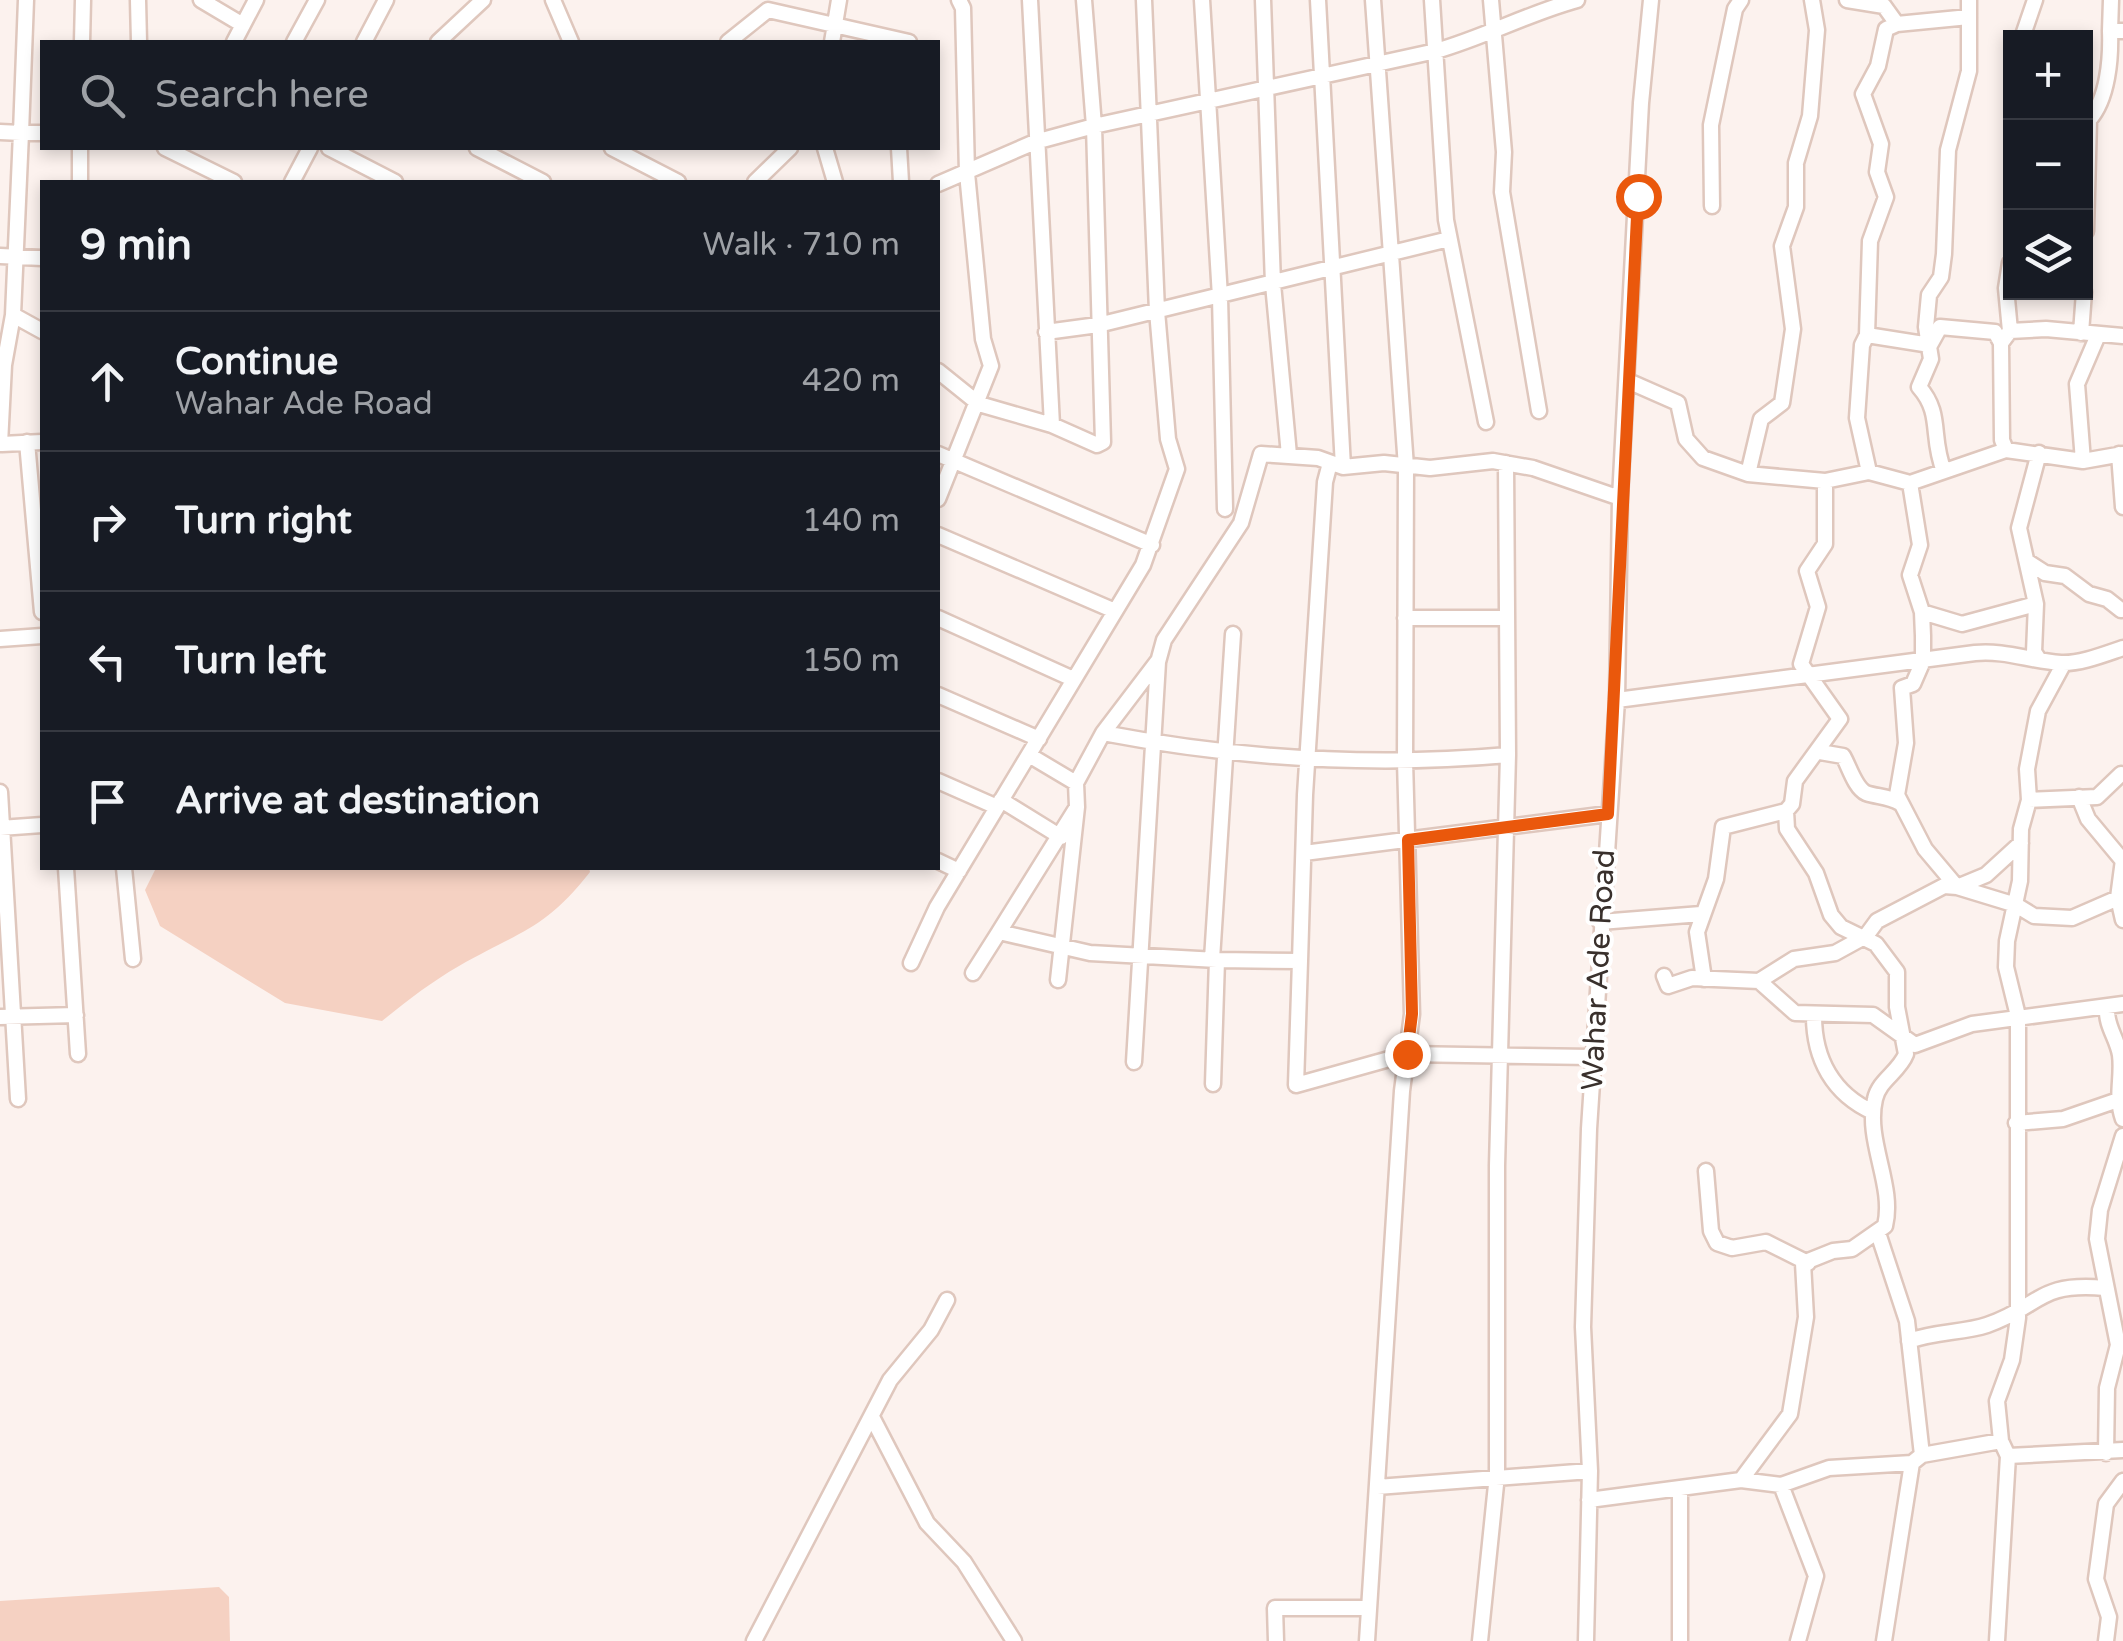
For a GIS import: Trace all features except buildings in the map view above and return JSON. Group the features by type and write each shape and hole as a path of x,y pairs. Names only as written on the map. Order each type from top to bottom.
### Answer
{"street":[{"path":"26,0 21,133 8,257 13,315 4,365 1,444 35,442 40,563"},
{"path":"82,40 84,0"},
{"path":"138,0 139,40"},
{"path":"201,0 243,25"},
{"path":"235,40 256,0"},
{"path":"295,40 317,0"},
{"path":"365,40 383,6 395,0"},
{"path":"440,40 483,0"},
{"path":"553,0 570,40"},
{"path":"832,40 839,0"},
{"path":"940,494 991,366 983,339 966,173 963,8 959,0"},
{"path":"1030,0 1046,332 1054,403 1052,425"},
{"path":"940,372 979,404 1052,425 1097,445 1104,442 1094,126 1084,0"},
{"path":"911,963 959,871 1152,545 1178,470 1168,440 1157,311 1144,0"},
{"path":"1202,0 1220,297 1225,510"},
{"path":"1263,0 1272,284 1289,454"},
{"path":"1318,0 1337,465 1324,482 1308,757 1296,1085 1407,1054 1592,1058"},
{"path":"1367,1641 1412,1014 1405,761 1406,467 1373,0"},
{"path":"1432,0 1448,240 1486,422"},
{"path":"1490,0 1502,192 1539,410"},
{"path":"940,183 1035,142 1267,86 1324,78 1376,61 1436,51 1494,34 1549,3 1577,0"},
{"name":"Wahar Ade Road","path":"1586,1641 1590,1472 1583,1327 1592,1058 1616,700 1620,498 1641,103 1651,0"},
{"path":"1712,206 1711,124 1734,9 1742,0"},
{"path":"1748,474 1761,419 1782,403 1783,373 1794,335 1782,246 1796,208 1796,162 1810,116 1818,30 1812,0"},
{"path":"1846,0 1884,6 1897,24"},
{"path":"1944,471 1936,444 1934,404 1920,387 1930,364 1926,326 1929,295 1941,276 1944,254 1948,150 1968,71 1969,0"},
{"path":"2025,30 2035,0"},
{"path":"2087,210 2089,120 2099,109 2117,31 2111,0"},
{"path":"730,40 768,10 900,40"},
{"path":"1869,472 1858,418 1862,345 1867,334 1870,241 1886,197 1878,172 1882,144 1863,94 1882,56 1886,30 1897,24 1969,17"},
{"path":"0,132 40,132"},
{"path":"80,150 80,180"},
{"path":"169,150 230,180"},
{"path":"293,180 309,150"},
{"path":"334,150 392,180"},
{"path":"481,150 539,180"},
{"path":"616,150 674,180"},
{"path":"757,180 788,150"},
{"path":"827,150 834,180"},
{"path":"898,150 901,180"},
{"path":"1046,332 1098,326 1448,240"},
{"path":"8,257 40,258"},
{"path":"2006,300 2002,440 2006,450"},
{"path":"2081,333 2083,300"},
{"path":"13,315 40,330"},
{"path":"1930,345 1940,327 1975,327 2006,337 2081,333 2123,336"},
{"path":"1867,334 1930,345"},
{"path":"2083,460 2077,384 2098,335"},
{"path":"1628,382 1678,402 1686,439 1704,458 1748,474 1824,481 1869,472 1910,483 1967,467 2006,450 2083,460 2121,454 2123,507"},
{"path":"2038,658 2034,652 2036,604 2019,528 2039,453"},
{"path":"1134,1062 1158,662 1164,640 1242,523 1261,454 1289,454 1337,465 1506,463 1620,498"},
{"path":"940,455 1152,545"},
{"path":"1480,1641 1497,1475 1500,1054 1508,755 1506,463"},
{"path":"1704,978 1697,944 1701,914 1716,879 1723,827 1786,811 1792,804 1795,781 1820,752 1840,719 1826,692 1809,678 1801,664 1818,607 1807,571 1825,544 1824,481"},
{"path":"1900,803 1906,743 1902,688 1913,684 1923,661 1922,612 1910,574 1920,545 1910,483"},
{"path":"940,536 1115,612"},
{"path":"2028,562 2045,573 2066,576 2088,594 2108,599 2122,610"},
{"path":"1922,612 1952,623 1975,623 2036,604"},
{"path":"1406,618 1507,618"},
{"path":"940,619 1073,679"},
{"path":"1213,1084 1215,959 1233,634"},
{"path":"0,640 40,636"},
{"path":"1616,700 1989,652 2064,663 2123,648"},
{"path":"1058,980 1077,807 1076,783 1102,733 1158,662"},
{"path":"1997,1641 2008,1456 2000,1441 1998,1402 2012,1360 2018,1310 2018,1016 2006,967 2029,800 2027,769 2038,711 2064,663"},
{"path":"940,695 1039,740"},
{"path":"1102,733 1152,742 1308,757 1405,761 1508,755"},
{"path":"1820,752 1843,756 1857,784 1867,793 1884,794 1900,803 1925,850 1956,887"},
{"path":"1029,755 1076,783"},
{"path":"2029,800 2101,796 2110,780 2122,772"},
{"path":"940,782 999,804 1061,837"},
{"path":"0,792 7,1017 18,1099"},
{"path":"2079,797 2088,820 2123,860 2118,898 2123,920"},
{"path":"973,973 1077,807"},
{"path":"1741,1480 1790,1414 1806,1317 1802,1263 1833,1250 1852,1249 1885,1226 1887,1207 1872,1112 1881,1084 1902,1064 1904,1034 1897,1007 1897,972 1866,936 1841,928 1830,915 1816,873 1790,839 1786,811"},
{"path":"1304,853 1608,814"},
{"path":"2,827 40,826"},
{"path":"1956,887 1986,875 2021,842"},
{"path":"940,863 959,871"},
{"path":"66,870 78,1054"},
{"path":"124,870 133,959"},
{"path":"1664,976 1668,986 1704,978 1759,981 1794,958 1835,953 1866,936 1878,921 1944,886 2016,905 2034,916 2072,918 2118,898"},
{"path":"1600,922 1701,914"},
{"path":"999,932 1061,948 1215,959 1300,960"},
{"path":"1759,981 1796,1014 1873,1015 1915,1045 1972,1024 2123,1004"},
{"path":"2106,1009 2106,1020 2122,1060 2118,1100 2123,1119"},
{"path":"7,1017 76,1015"},
{"path":"1814,1016 1814,1033 1832,1084 1844,1097 1872,1112"},
{"path":"2016,1122 2063,1118 2118,1100"},
{"path":"2106,1453 2106,1402 2118,1357 2120,1331 2105,1288 2098,1220 2123,1136"},
{"path":"1706,1171 1711,1230 1716,1243 1732,1248 1766,1242 1808,1263"},
{"path":"1878,1233 1899,1289 1910,1341 1917,1459 1884,1641"},
{"path":"1910,1341 1944,1330 1984,1326 2047,1290 2105,1288"},
{"path":"754,1641 890,1380 931,1330 947,1300"},
{"path":"872,1417 927,1523 964,1562 1014,1641"},
{"path":"1589,1500 1741,1480 1781,1485 1829,1468 1917,1459 2000,1441"},
{"path":"2008,1456 2123,1450"},
{"path":"1377,1486 1497,1475 1590,1472"},
{"path":"2106,1641 2109,1618 2096,1579 2104,1511 2123,1481"},
{"path":"1781,1485 1816,1576 1798,1641"},
{"path":"1680,1488 1680,1641"},
{"path":"1276,1641 1276,1608 1368,1608"}],"shaded area":[{"path":"155,870 590,872 544,918 449,972 382,1021 285,1003 160,926 145,890"},
{"path":"219,1587 229,1597 230,1641 0,1641 0,1601"}],"route":[{"path":"1407,1054 1412,1014 1408,840 1608,814 1616,700 1620,498 1638,196"}]}
